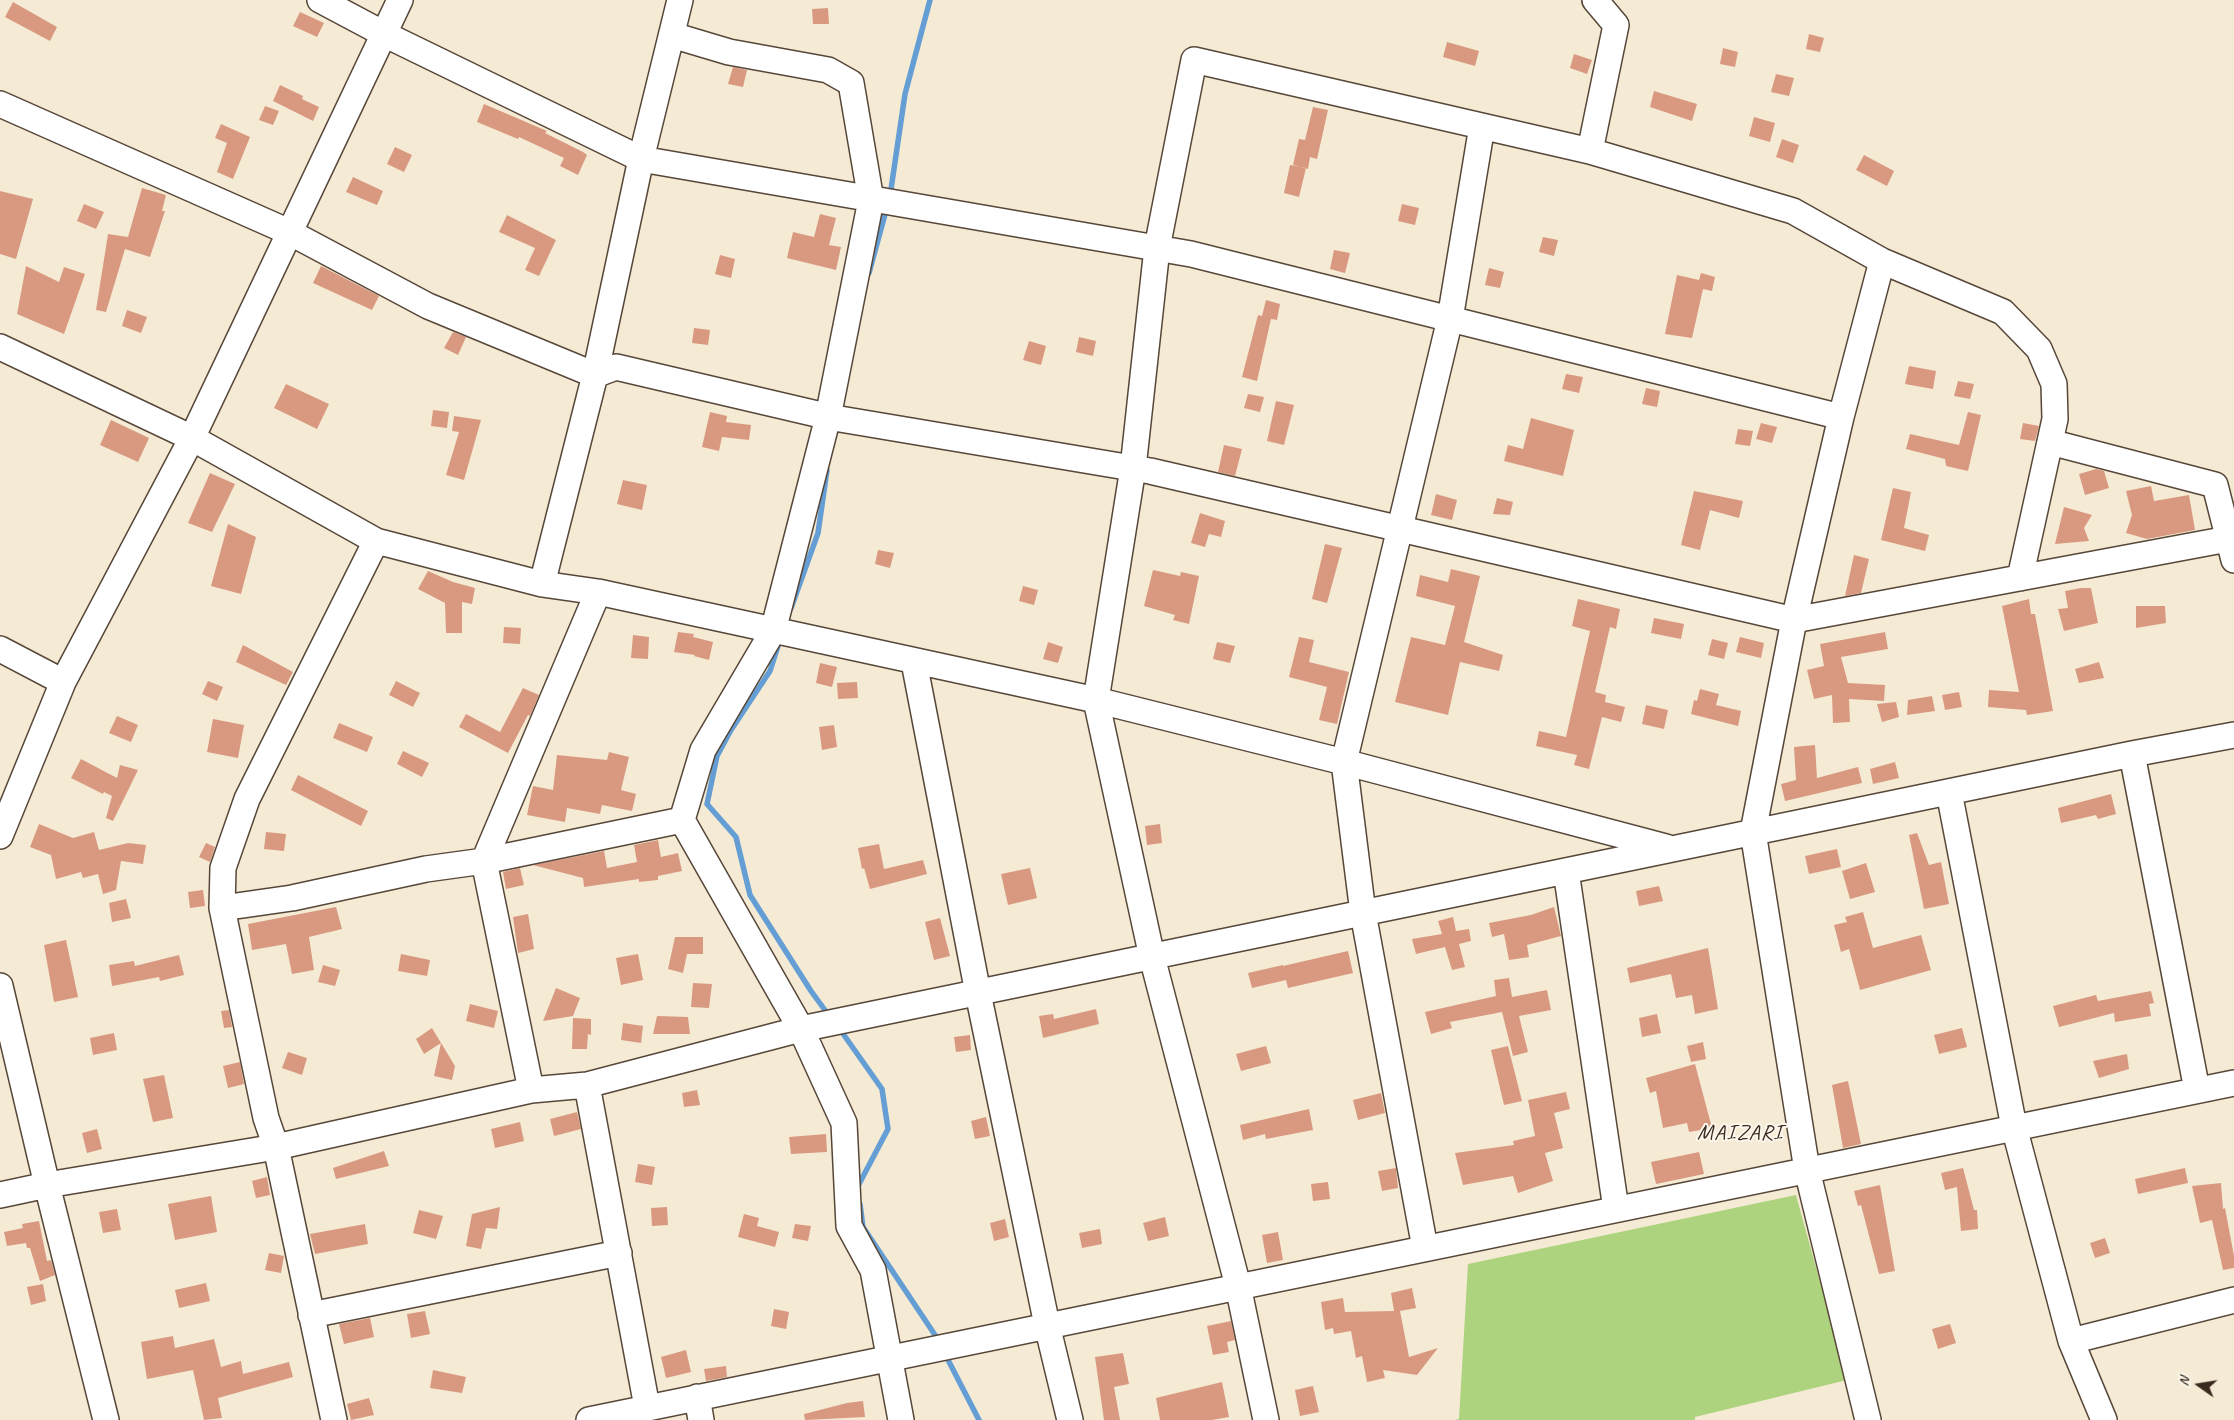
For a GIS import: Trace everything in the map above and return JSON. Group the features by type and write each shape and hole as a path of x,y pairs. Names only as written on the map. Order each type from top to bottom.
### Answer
{"street":[{"path":"320,0 384,34 641,159 1191,254 1841,416"},
{"path":"0,836 63,682 192,438 400,0"},
{"path":"542,584 595,375 641,159 680,0"},
{"path":"1590,150 1616,24 1595,0"},
{"path":"672,35 729,52 828,70 851,83 871,200 828,417 773,631 703,750 682,820 800,1029 844,1123 849,1226 873,1270 902,1420"},
{"path":"1266,1420 1238,1286 1152,957 1096,700 1132,468 1158,248 1194,60 1590,150 1794,212 1882,261 2003,312 2039,349 2054,384 2055,419 2020,578"},
{"path":"0,104 290,232 428,306 595,375 616,367 828,417 1132,468 1794,620 2020,578 2231,550 2215,485 2050,442"},
{"path":"1425,1248 1364,913 1344,762 1450,319 1482,126"},
{"path":"1868,1420 1807,1170 1753,832 1794,620 1841,416 1882,261"},
{"path":"0,347 192,438 376,542 542,584 598,592 1096,700 1344,762 1672,849"},
{"path":"334,1420 276,1148 266,1118 222,908 223,868 247,799 376,542"},
{"path":"531,1090 484,861 598,592"},
{"path":"0,649 63,682"},
{"path":"914,662 978,993 1047,1325 1070,1420"},
{"path":"0,1196 47,1185 276,1148 531,1090 586,1085 800,1029 2132,754 2234,735"},
{"path":"2132,754 2197,1090"},
{"path":"1949,792 2014,1128 2071,1341 2104,1420"},
{"path":"222,908 292,898 426,869 484,861 682,820"},
{"path":"1566,871 1616,1209"},
{"path":"0,986 47,1185 106,1420"},
{"path":"589,1420 647,1407 699,1408 889,1357 2234,1083"},
{"path":"586,1085 647,1407"},
{"path":"312,1315 619,1253"},
{"path":"2071,1341 2234,1300"}],"green space":[{"path":"1796,1195 1847,1380 1695,1417 1695,1420 1455,1420 1459,1419 1468,1264"}],"building":[{"path":"13,2 57,27 50,41 5,17"},
{"path":"828,8 829,24 813,24 812,9"},
{"path":"300,12 324,23 317,37 293,26"},
{"path":"1809,34 1824,38 1820,52 1806,49"},
{"path":"1447,42 1479,51 1475,66 1443,57"},
{"path":"1723,48 1738,52 1735,67 1720,64"},
{"path":"1574,54 1592,60 1587,74 1570,68"},
{"path":"733,67 747,70 743,87 728,84"},
{"path":"1776,74 1794,78 1789,96 1771,92"},
{"path":"280,85 303,96 302,99 319,107 313,121 273,101"},
{"path":"1654,91 1697,104 1692,121 1650,107"},
{"path":"484,104 547,131 545,133 587,155 578,175 560,166 564,158 519,137 518,139 477,122"},
{"path":"265,106 279,111 273,125 259,120"},
{"path":"1313,107 1328,110 1317,159 1310,157 1308,169 1293,165 1299,139 1305,140"},
{"path":"1754,117 1775,123 1770,142 1749,136"},
{"path":"221,124 250,137 233,179 217,172 227,143 215,138"},
{"path":"1782,139 1799,145 1793,163 1776,157"},
{"path":"395,147 412,155 404,172 387,164"},
{"path":"1864,155 1894,171 1887,186 1856,170"},
{"path":"1290,165 1306,168 1299,197 1284,193"},
{"path":"353,177 383,191 377,205 346,192"},
{"path":"142,188 166,195 162,211 165,211 150,257 125,249 106,312 96,310 108,234 128,237"},
{"path":"0,191 33,199 16,259 0,254"},
{"path":"84,204 104,212 96,229 77,221"},
{"path":"1402,204 1419,208 1415,225 1398,221"},
{"path":"820,214 836,218 829,245 841,247 836,270 787,258 793,232 814,237"},
{"path":"507,215 556,240 539,276 525,270 535,248 499,232"},
{"path":"1543,237 1558,240 1554,256 1539,252"},
{"path":"1334,250 1350,253 1345,273 1330,269"},
{"path":"720,255 735,259 731,278 715,274"},
{"path":"26,266 59,282 64,267 85,274 64,334 17,314"},
{"path":"321,266 379,296 372,310 313,283"},
{"path":"1489,268 1504,272 1500,288 1485,285"},
{"path":"1701,273 1715,277 1712,291 1703,289 1692,338 1665,334 1677,275 1699,280"},
{"path":"1266,300 1280,304 1277,320 1271,319 1257,381 1242,377 1258,315 1262,316"},
{"path":"127,310 147,317 141,333 122,326"},
{"path":"694,328 710,330 708,345 692,343"},
{"path":"453,332 466,337 458,355 444,348"},
{"path":"1079,337 1096,341 1093,356 1076,352"},
{"path":"1029,341 1046,346 1041,365 1023,360"},
{"path":"1909,366 1936,371 1933,389 1905,384"},
{"path":"1566,374 1583,377 1579,393 1562,389"},
{"path":"1958,381 1974,384 1970,399 1954,396"},
{"path":"286,384 329,404 317,429 274,408"},
{"path":"1646,388 1660,391 1657,407 1642,404"},
{"path":"1248,394 1264,397 1260,412 1244,408"},
{"path":"1276,401 1294,405 1284,445 1267,441"},
{"path":"433,410 449,412 447,428 431,426"},
{"path":"710,412 727,416 726,422 751,425 749,440 722,437 719,451 702,447"},
{"path":"1968,412 1981,415 1968,471 1946,466 1945,459 1906,449 1910,434 1959,445"},
{"path":"454,416 481,420 464,480 446,475 459,432 452,431"},
{"path":"1531,418 1574,430 1563,476 1504,461 1508,445 1523,449"},
{"path":"111,420 149,438 138,462 100,445"},
{"path":"1761,423 1777,427 1772,443 1756,439"},
{"path":"2023,423 2039,426 2035,441 2020,439"},
{"path":"1738,429 1753,431 1750,446 1735,444"},
{"path":"1224,445 1242,449 1235,476 1218,472"},
{"path":"2096,469 2104,471 2109,488 2085,495 2079,474"},
{"path":"210,473 235,484 212,532 188,523"},
{"path":"623,480 647,485 642,510 617,504"},
{"path":"2151,486 2154,501 2189,495 2195,530 2147,539 2126,533 2132,515 2126,491"},
{"path":"1893,488 1911,492 1904,528 1929,535 1925,551 1881,540"},
{"path":"1694,491 1743,501 1739,518 1710,510 1700,550 1681,545"},
{"path":"1436,494 1457,500 1452,520 1431,515"},
{"path":"1497,498 1513,502 1510,515 1493,514"},
{"path":"2064,507 2092,515 2084,528 2089,541 2055,544"},
{"path":"1200,513 1225,521 1221,537 1209,534 1205,547 1191,543"},
{"path":"228,524 256,537 241,594 211,586"},
{"path":"1325,544 1342,548 1327,603 1312,599"},
{"path":"878,550 894,553 890,568 875,564"},
{"path":"1854,555 1869,559 1861,593 1845,596"},
{"path":"1451,569 1480,576 1464,642 1503,655 1499,671 1460,662 1448,715 1395,702 1411,637 1445,645 1455,606 1416,596 1420,575 1448,582"},
{"path":"1153,570 1180,576 1181,572 1199,576 1189,624 1173,620 1175,615 1144,606"},
{"path":"428,571 453,582 475,588 472,604 462,602 462,633 446,633 445,603 418,589"},
{"path":"1023,586 1038,590 1034,605 1019,601"},
{"path":"2091,588 2098,623 2064,631 2058,609 2068,608 2065,591"},
{"path":"1578,599 1620,609 1616,629 1610,627 1595,692 1606,695 1605,702 1625,707 1621,722 1602,717 1589,769 1574,765 1577,755 1536,746 1539,731 1566,737 1590,631 1572,626"},
{"path":"2029,599 2031,614 2035,614 2053,711 2027,715 2026,710 1988,707 1989,690 2019,692 2002,606"},
{"path":"2136,606 2165,606 2166,623 2136,628"},
{"path":"1654,618 1684,624 1681,639 1651,633"},
{"path":"504,627 521,628 520,644 503,643"},
{"path":"678,632 694,634 693,637 713,642 709,660 695,655 674,652"},
{"path":"1885,632 1888,649 1841,657 1848,683 1885,685 1884,701 1849,699 1850,722 1833,723 1832,695 1814,699 1807,670 1824,666 1820,644"},
{"path":"633,635 649,637 648,659 631,658"},
{"path":"1299,637 1314,640 1309,662 1349,672 1337,724 1319,720 1327,687 1289,677"},
{"path":"1740,637 1764,643 1761,658 1736,652"},
{"path":"1712,639 1728,643 1724,659 1708,655"},
{"path":"1048,642 1063,647 1058,663 1043,659"},
{"path":"1217,642 1235,646 1230,663 1213,659"},
{"path":"243,645 293,672 286,685 236,662"},
{"path":"2099,662 2104,678 2079,683 2075,669"},
{"path":"820,663 837,667 832,687 816,683"},
{"path":"208,681 223,687 217,701 202,694"},
{"path":"396,681 420,693 413,707 389,695"},
{"path":"857,682 858,698 838,699 837,683"},
{"path":"523,688 539,695 530,716 528,715 508,753 459,727 466,714 500,732"},
{"path":"1700,689 1719,694 1716,705 1741,711 1738,726 1691,714 1694,700 1697,701"},
{"path":"1959,692 1962,707 1945,710 1942,695"},
{"path":"1932,696 1935,711 1907,715 1908,700"},
{"path":"1896,702 1899,717 1882,722 1877,704"},
{"path":"1646,705 1668,710 1664,729 1642,724"},
{"path":"117,716 138,725 131,742 109,733"},
{"path":"213,719 244,725 238,758 207,752"},
{"path":"339,723 373,737 367,752 333,738"},
{"path":"834,725 837,747 822,750 819,727"},
{"path":"1815,745 1817,778 1858,767 1862,783 1785,801 1781,784 1796,780 1794,747"},
{"path":"403,751 429,763 422,777 397,764"},
{"path":"609,752 629,757 621,790 636,794 632,811 602,805 600,814 567,808 565,822 527,815 533,786 553,790 557,755 607,760"},
{"path":"81,759 117,778 120,765 138,770 113,821 106,818 112,796 104,792 103,794 71,778"},
{"path":"1895,762 1899,778 1873,784 1870,769"},
{"path":"298,775 368,811 361,826 291,790"},
{"path":"2111,794 2116,814 2098,819 2096,815 2061,823 2058,808"},
{"path":"39,824 73,838 94,832 99,850 128,843 146,845 143,864 121,861 116,890 103,894 98,874 83,878 81,872 56,879 51,855 30,847"},
{"path":"1160,824 1162,843 1147,845 1145,826"},
{"path":"266,832 286,834 284,851 264,849"},
{"path":"1917,833 1929,865 1941,862 1949,904 1924,909 1909,835"},
{"path":"658,840 661,857 678,853 682,871 658,876 658,880 639,882 639,879 584,887 583,878 533,865 604,851 607,868 637,862 634,845"},
{"path":"206,843 215,847 210,862 199,857"},
{"path":"879,844 884,869 923,860 927,874 870,889 864,868 862,869 858,848"},
{"path":"1837,849 1841,867 1809,874 1805,856"},
{"path":"1866,863 1875,892 1850,899 1842,871"},
{"path":"520,868 524,885 506,889 503,872"},
{"path":"1030,868 1037,898 1008,905 1001,874"},
{"path":"1659,886 1663,901 1639,906 1636,891"},
{"path":"203,890 205,906 190,908 188,892"},
{"path":"126,899 131,918 112,922 109,903"},
{"path":"336,907 342,929 309,937 314,970 292,974 286,944 252,950 248,924"},
{"path":"1554,907 1561,936 1527,945 1529,957 1509,960 1504,934 1492,937 1489,923 1531,915"},
{"path":"1863,912 1873,948 1921,935 1931,970 1860,990 1849,949 1841,952 1834,925 1847,922 1845,917"},
{"path":"528,914 534,949 518,953 513,917"},
{"path":"1453,917 1456,931 1469,929 1471,941 1459,944 1465,967 1452,970 1445,947 1416,954 1412,939 1442,934 1438,921"},
{"path":"940,918 950,956 934,960 925,922"},
{"path":"675,937 703,937 703,954 687,954 683,973 668,969"},
{"path":"66,940 78,997 54,1002 44,945"},
{"path":"1708,948 1718,1009 1695,1014 1692,995 1676,998 1671,974 1630,983 1627,968"},
{"path":"1348,951 1353,973 1288,988 1286,980 1252,988 1248,973"},
{"path":"401,954 430,960 427,976 398,971"},
{"path":"638,954 643,980 621,985 616,958"},
{"path":"179,955 184,975 160,981 159,977 112,986 109,965 134,961 135,966"},
{"path":"323,965 340,970 335,986 318,982"},
{"path":"1509,978 1512,997 1547,990 1551,1010 1519,1016 1528,1052 1513,1056 1502,1012 1450,1022 1452,1028 1431,1034 1425,1012 1496,996 1494,980"},
{"path":"693,983 712,984 709,1008 691,1007"},
{"path":"556,988 580,998 573,1016 543,1021"},
{"path":"2151,991 2154,1003 2149,1004 2151,1016 2115,1022 2114,1013 2059,1027 2053,1006 2096,995 2098,1001"},
{"path":"470,1004 498,1011 494,1028 466,1021"},
{"path":"1096,1009 1099,1024 1043,1038 1039,1016 1053,1014 1054,1019"},
{"path":"229,1010 232,1027 224,1028 221,1011"},
{"path":"1657,1014 1661,1033 1642,1037 1639,1018"},
{"path":"657,1016 688,1017 690,1034 653,1034"},
{"path":"573,1018 591,1019 591,1035 588,1034 587,1049 572,1049"},
{"path":"623,1023 643,1026 641,1043 621,1040"},
{"path":"432,1028 455,1066 452,1080 434,1076 441,1043 424,1054 416,1039"},
{"path":"1962,1028 1967,1047 1939,1054 1934,1035"},
{"path":"114,1033 117,1050 93,1055 90,1038"},
{"path":"970,1035 971,1050 956,1052 954,1037"},
{"path":"1703,1042 1706,1059 1691,1062 1687,1046"},
{"path":"1266,1046 1271,1063 1241,1071 1236,1054"},
{"path":"1508,1046 1522,1101 1504,1105 1491,1050"},
{"path":"288,1052 307,1058 302,1075 282,1068"},
{"path":"2127,1054 2129,1069 2099,1078 2093,1061"},
{"path":"240,1062 244,1084 228,1088 223,1066"},
{"path":"1695,1064 1712,1128 1689,1132 1687,1123 1663,1128 1656,1091 1650,1093 1646,1078"},
{"path":"164,1075 173,1118 153,1122 143,1079"},
{"path":"1848,1081 1861,1144 1843,1148 1832,1085"},
{"path":"697,1090 700,1105 684,1107 682,1093"},
{"path":"1566,1092 1570,1109 1554,1113 1563,1148 1545,1153 1553,1181 1518,1193 1513,1176 1463,1185 1455,1153 1514,1145 1513,1141 1535,1136 1528,1100"},
{"path":"1381,1093 1385,1113 1358,1120 1353,1100"},
{"path":"1309,1109 1313,1130 1266,1139 1265,1134 1243,1140 1240,1125"},
{"path":"577,1112 581,1129 554,1136 550,1119"},
{"path":"986,1117 990,1136 975,1139 971,1121"},
{"path":"520,1122 524,1141 495,1148 491,1129"},
{"path":"97,1129 102,1149 87,1153 82,1133"},
{"path":"826,1134 827,1152 791,1154 789,1137"},
{"path":"384,1151 389,1166 336,1179 333,1168"},
{"path":"1699,1152 1704,1174 1656,1184 1651,1162"},
{"path":"638,1164 655,1167 652,1185 635,1182"},
{"path":"1396,1168 1398,1188 1382,1191 1378,1171"},
{"path":"1963,1168 1974,1210 1977,1210 1978,1229 1961,1231 1957,1187 1945,1190 1941,1173"},
{"path":"2185,1168 2188,1183 2138,1194 2135,1179"},
{"path":"267,1177 270,1195 256,1198 252,1181"},
{"path":"1328,1182 1330,1199 1313,1201 1311,1184"},
{"path":"2221,1183 2223,1209 2225,1208 2234,1256 2234,1268 2223,1270 2212,1220 2200,1223 2192,1186"},
{"path":"1880,1185 1895,1271 1879,1274 1861,1205 1858,1206 1854,1191"},
{"path":"211,1196 217,1232 175,1240 168,1204"},
{"path":"500,1207 497,1229 486,1228 481,1249 466,1246 472,1214"},
{"path":"667,1207 668,1225 652,1226 651,1208"},
{"path":"117,1209 121,1230 103,1233 99,1212"},
{"path":"419,1210 443,1216 436,1239 413,1233"},
{"path":"744,1214 759,1218 757,1226 779,1232 775,1247 738,1237"},
{"path":"1165,1217 1169,1236 1148,1241 1143,1223"},
{"path":"1005,1219 1009,1237 994,1241 990,1223"},
{"path":"39,1221 47,1261 51,1260 55,1275 40,1281 30,1248 27,1248 26,1243 7,1246 4,1232 23,1228 22,1224"},
{"path":"365,1224 368,1244 315,1254 310,1234"},
{"path":"795,1224 811,1226 808,1241 792,1238"},
{"path":"1100,1229 1102,1244 1082,1248 1079,1233"},
{"path":"1278,1232 1283,1260 1267,1263 1262,1235"},
{"path":"2105,1238 2110,1253 2095,1258 2090,1243"},
{"path":"269,1253 284,1256 281,1273 265,1270"},
{"path":"206,1283 210,1301 179,1308 175,1290"},
{"path":"43,1284 46,1301 31,1305 27,1287"},
{"path":"1412,1288 1416,1308 1400,1311 1409,1357 1438,1348 1417,1375 1383,1370 1385,1378 1367,1382 1362,1356 1356,1358 1351,1331 1334,1334 1333,1328 1325,1330 1321,1302 1343,1298 1345,1312 1394,1311 1391,1293"},
{"path":"774,1309 789,1312 786,1329 771,1326"},
{"path":"425,1311 430,1334 411,1338 407,1314"},
{"path":"370,1318 374,1337 344,1344 339,1324"},
{"path":"1231,1321 1235,1340 1227,1342 1229,1352 1213,1355 1207,1326"},
{"path":"1950,1324 1956,1343 1938,1349 1932,1329"},
{"path":"173,1336 175,1348 214,1339 221,1367 241,1361 243,1374 289,1362 293,1377 218,1398 222,1418 204,1420 193,1370 147,1379 141,1342"},
{"path":"686,1350 691,1372 666,1378 661,1357"},
{"path":"1123,1353 1129,1384 1114,1387 1120,1420 1104,1420 1095,1357"},
{"path":"726,1366 727,1377 706,1381 704,1369"},
{"path":"433,1370 466,1377 462,1393 430,1388"},
{"path":"1222,1382 1229,1417 1212,1420 1160,1420 1156,1398"},
{"path":"1313,1386 1319,1412 1300,1416 1295,1390"},
{"path":"369,1398 374,1415 351,1420 347,1404"},
{"path":"863,1401 865,1417 805,1420 804,1414"}],"waterway":[{"path":"890,196 905,94 930,0"},
{"path":"869,273 887,207"},
{"path":"791,608 818,533 827,470"},
{"path":"779,643 770,671 731,730 717,756 707,804 736,837 750,895 811,991 830,1017"},
{"path":"839,1028 882,1089 888,1129 858,1186 858,1190"},
{"path":"860,1204 863,1227 939,1341"},
{"path":"945,1354 979,1420"}],"district":[{"name":"MAIZARI","path":"1740,1133"}]}
